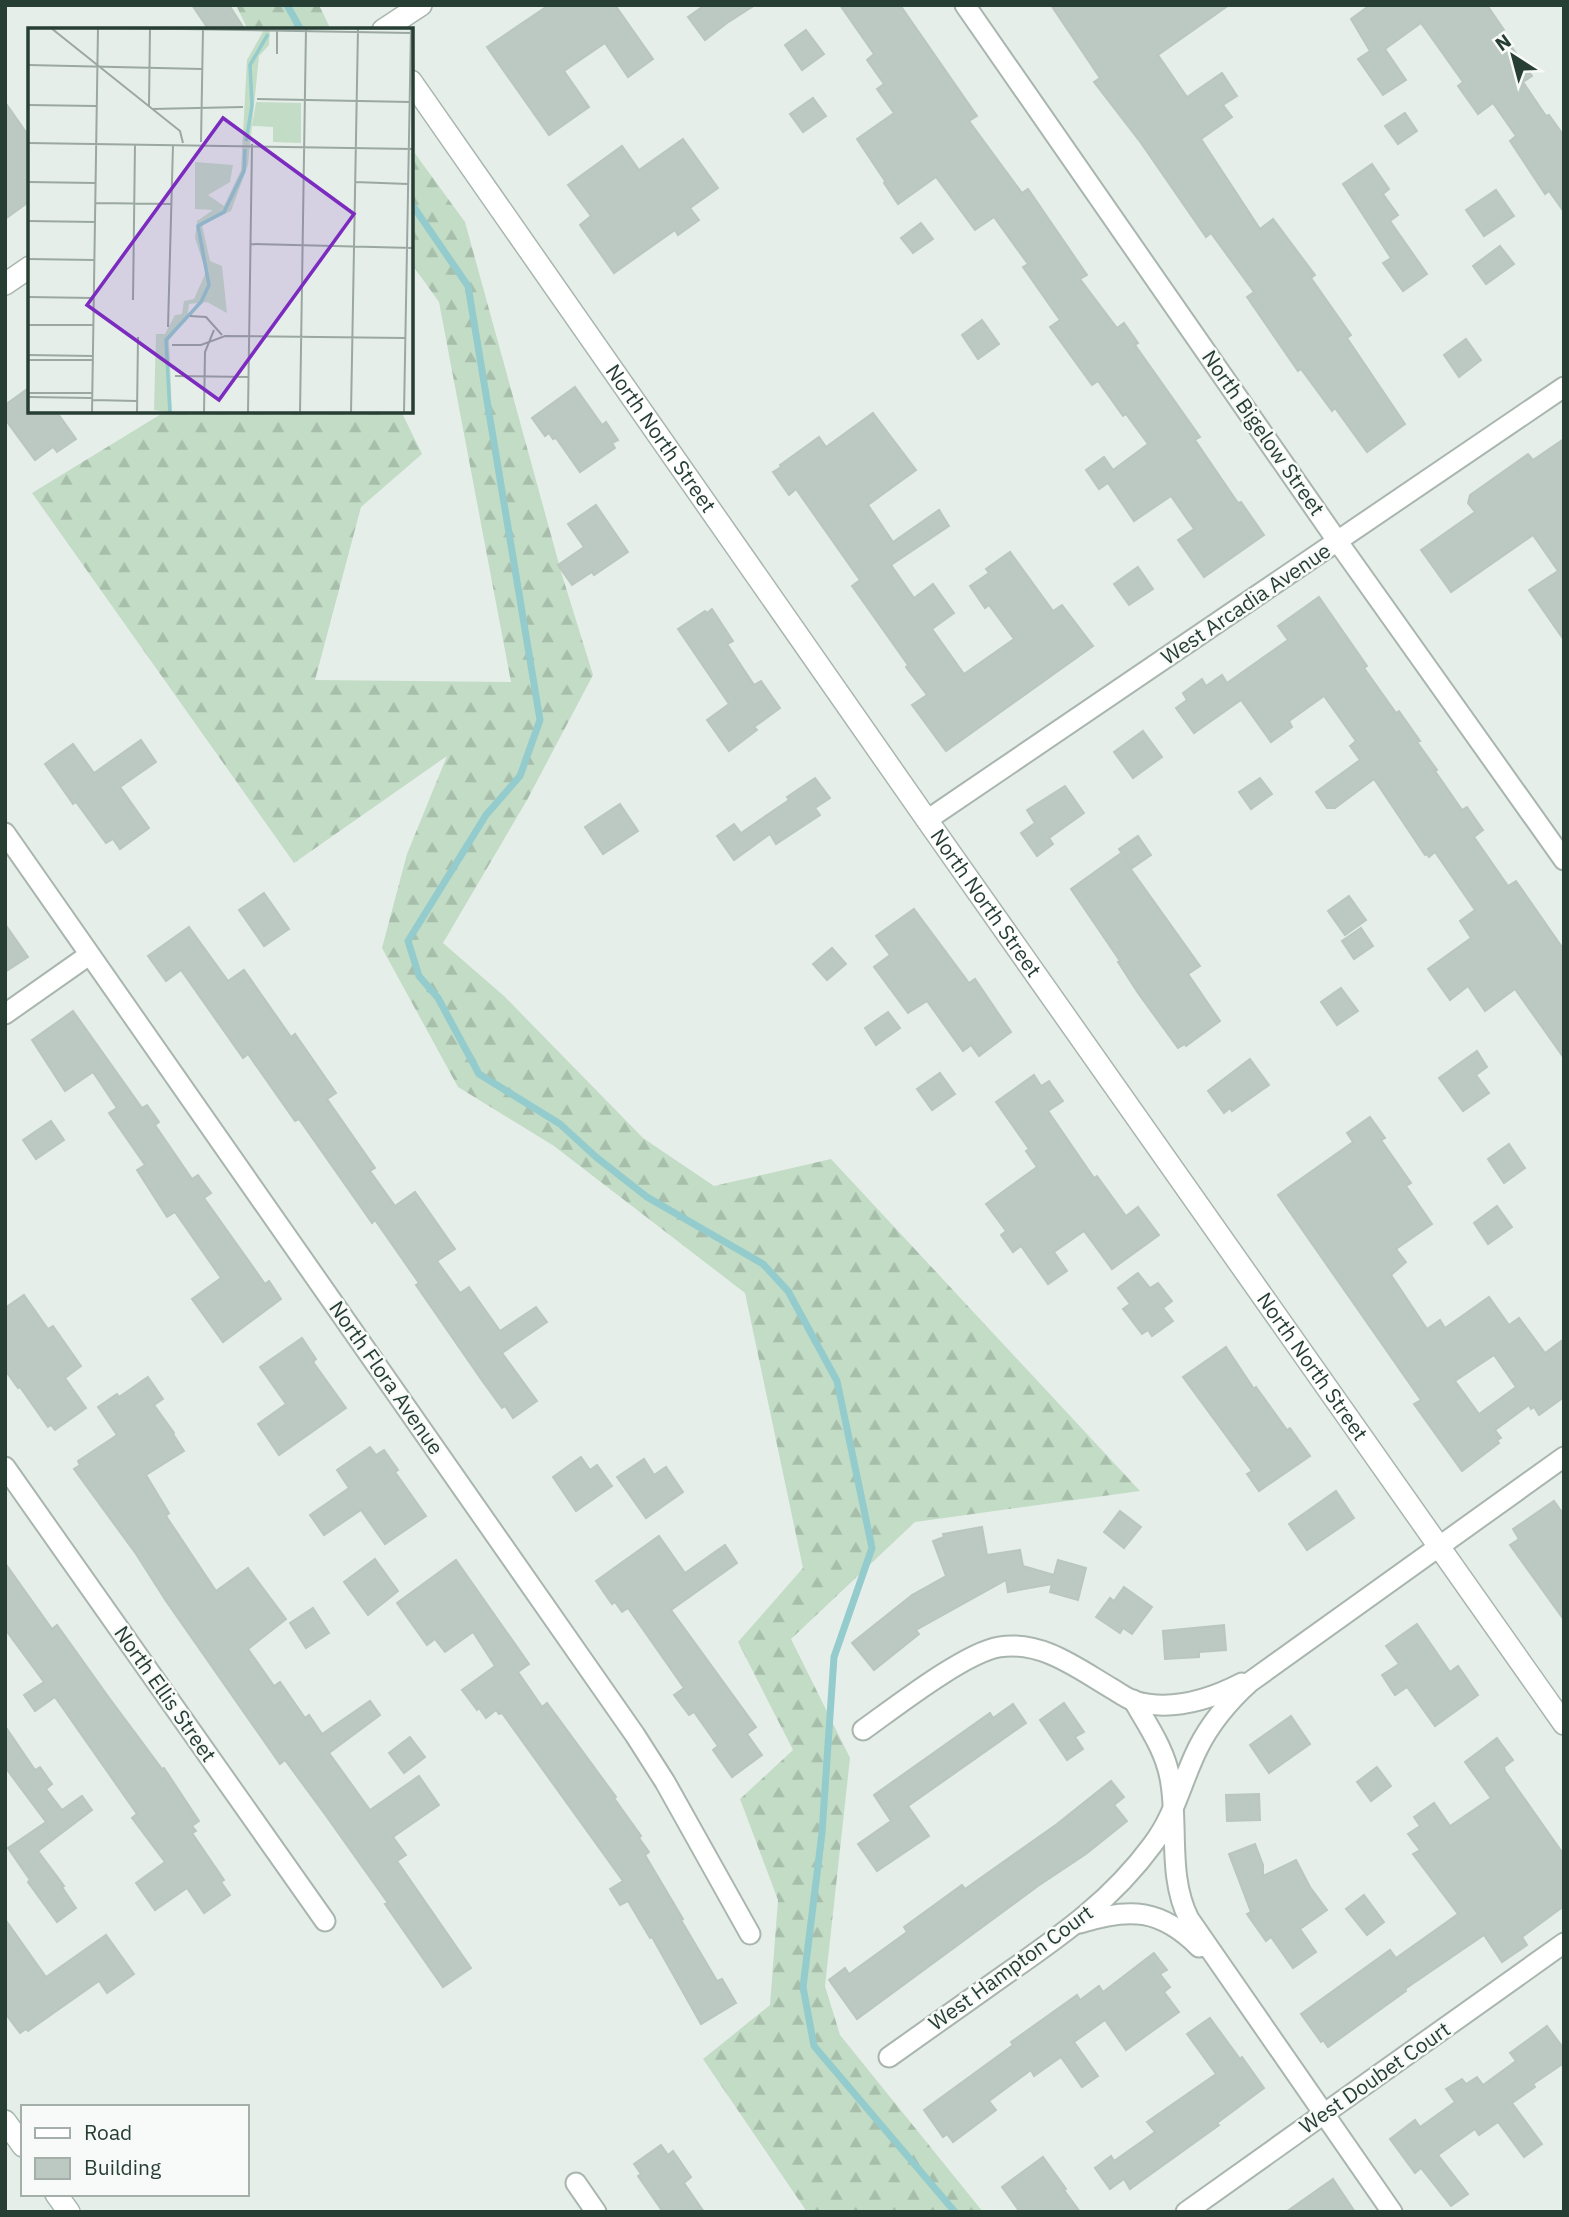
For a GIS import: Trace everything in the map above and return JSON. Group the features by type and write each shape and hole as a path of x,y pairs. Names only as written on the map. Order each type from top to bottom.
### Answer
{"street":[{"path":"386,28 421,5"},
{"name":"North Bigelow Street","path":"965,5 1338,542 1564,860"},
{"name":"North North Street","path":"413,85 1564,1724"},
{"path":"5,284 28,268"},
{"name":"West Arcadia Avenue","path":"927,820 1564,387"},
{"name":"North Flora Avenue","path":"5,833 635,1735 665,1782 750,1934"},
{"path":"5,1014 89,955"},
{"name":"West Hampton Court","path":"889,2057 1076,1925 1117,1886 1162,1832 1198,1747 1220,1713 1250,1682 1564,1457"},
{"name":"North Ellis Street","path":"5,1467 325,1921"},
{"path":"863,1730 946,1673 997,1647 1028,1647 1046,1651 1133,1700 1163,1705 1192,1703 1233,1688 1270,1668"},
{"path":"1133,1700 1164,1756 1171,1782 1176,1876 1182,1906 1196,1931 1392,2212"},
{"path":"1076,1925 1099,1917 1128,1912 1156,1916 1187,1935 1234,1984"},
{"name":"West Doubet Court","path":"1186,2212 1564,1943"},
{"path":"576,2183 596,2212"},
{"path":"57,2196 69,2212"}],"green space":[{"path":"236,5 319,5 330,28 247,28"},
{"path":"413,151 465,222 562,575 593,675 527,800 443,943 504,996 643,1138 714,1186 831,1159 1140,1491 915,1522 791,1639 850,1758 825,1986 840,2035 983,2212 807,2212 703,2059 770,2005 778,1900 740,1799 793,1750 738,1642 803,1568 745,1293 554,1146 458,1087 382,948 407,854 447,756 294,863 32,493 163,413 402,413 422,454 361,507 315,680 511,682 439,302 413,266"}],"building":[{"path":"192,5 229,5 244,28 208,28"},
{"path":"549,5 615,5 653,59 628,77 605,43 564,71 589,107 549,135 487,47"},
{"path":"705,5 755,5 705,40 688,17"},
{"path":"840,5 900,5 977,116 969,121 1022,193 1028,189 1087,275 1080,279 1117,328 1124,323 1138,343 1135,345 1200,437 1195,440 1238,503 1241,502 1264,535 1204,577 1178,540 1194,529 1171,496 1134,521 1108,483 1099,489 1086,470 1104,457 1113,470 1148,444 1126,414 1123,416 1098,381 1092,385 1050,327 1060,320 1023,267 1028,264 994,217 975,230 936,177 898,204 857,139 894,113 877,89 884,84 867,60 874,54"},
{"path":"1051,5 1229,5 1158,55 1187,97 1222,73 1237,96 1223,105 1232,117 1201,139 1260,229 1273,219 1315,275 1311,278 1351,335 1347,338 1405,424 1367,452 1335,408 1332,411 1301,369 1298,371 1247,297 1254,292 1211,233 1206,237 1141,143 1094,82 1100,78"},
{"path":"1370,5 1487,5 1504,30 1501,32 1532,76 1523,82 1546,116 1549,115 1564,136 1564,212 1549,191 1545,194 1510,141 1516,136 1493,103 1478,114 1458,86 1463,82 1421,23 1385,49 1406,80 1383,95 1358,59 1370,51 1351,19"},
{"path":"806,30 824,54 802,70 785,45"},
{"path":"813,98 826,116 803,132 790,114"},
{"path":"5,102 28,135 28,202 5,219"},
{"path":"1405,113 1417,131 1398,144 1385,126"},
{"path":"683,139 718,188 690,208 699,220 678,235 675,230 614,273 580,225 591,216 568,185 622,146 639,170"},
{"path":"1372,164 1389,189 1383,194 1398,215 1390,221 1427,274 1403,291 1383,263 1391,258 1343,184"},
{"path":"1496,190 1514,216 1484,236 1466,210"},
{"path":"921,223 933,239 913,253 901,238"},
{"path":"1500,246 1514,264 1486,284 1473,266"},
{"path":"982,320 999,344 978,359 962,335"},
{"path":"1466,339 1481,360 1459,377 1444,355"},
{"path":"575,387 602,425 606,422 618,440 612,443 615,448 580,472 556,438 553,439 549,433 545,436 532,418"},
{"path":"28,388 28,413 57,413 76,439 57,452 53,447 35,460 5,419 5,405"},
{"path":"873,413 916,470 868,505 893,542 939,510 949,526 891,565 914,598 933,584 954,613 932,629 964,674 1014,639 989,605 985,608 970,586 989,573 986,569 1010,552 1053,611 1062,605 1093,646 946,751 912,705 927,695 852,586 860,580 796,489 789,495 773,472 819,437 826,447"},
{"path":"1564,439 1564,640 1529,590 1558,571 1533,535 1451,592 1421,550 1475,512 1468,503 1470,495 1528,454 1533,460"},
{"path":"596,505 628,552 594,575 592,572 572,585 558,565 584,547 568,524"},
{"path":"1138,567 1153,589 1129,605 1114,584"},
{"path":"1319,597 1367,666 1364,668 1420,741 1417,742 1462,810 1467,807 1483,830 1474,837 1508,886 1516,881 1564,950 1564,1058 1515,989 1485,1011 1468,986 1450,1000 1428,969 1471,938 1460,921 1475,910 1435,852 1429,857 1425,855 1374,779 1335,808 1327,808 1316,792 1360,760 1350,746 1356,741 1324,696 1289,721 1292,727 1271,742 1241,700 1194,733 1176,708 1187,700 1183,693 1202,679 1206,686 1222,675 1227,683 1288,640 1278,626"},
{"path":"712,609 733,641 727,644 754,685 761,681 780,708 754,727 757,730 729,751 707,720 729,704 678,629"},
{"path":"1143,731 1162,757 1133,778 1114,752"},
{"path":"141,740 156,762 120,787 149,828 120,849 113,839 106,843 76,802 73,804 45,764 73,744 94,773"},
{"path":"815,778 830,798 815,808 820,815 776,844 770,834 734,860 717,836 734,824 741,833 789,800 787,797"},
{"path":"1260,778 1272,794 1251,809 1239,792"},
{"path":"1065,786 1084,813 1049,838 1053,844 1037,856 1021,833 1035,823 1027,810"},
{"path":"620,804 638,831 603,854 585,827"},
{"path":"1138,836 1151,855 1132,868 1119,849"},
{"path":"1120,854 1200,966 1188,974 1220,1021 1186,1046 1185,1044 1178,1048 1138,993 1118,962 1120,961 1071,889"},
{"path":"264,893 289,929 264,946 239,910"},
{"path":"1349,896 1366,920 1345,935 1328,911"},
{"path":"914,909 969,983 975,979 1011,1032 979,1056 971,1045 963,1051 927,1001 908,1013 874,967 890,955 876,936"},
{"path":"5,924 28,957 5,972"},
{"path":"189,927 228,981 244,970 291,1037 295,1034 336,1093 327,1099 375,1168 370,1171 395,1206 415,1192 455,1249 437,1261 460,1293 469,1287 500,1331 536,1307 547,1322 502,1353 537,1401 513,1418 483,1382 375,1220 372,1223 299,1119 295,1121 248,1054 243,1058 181,970 166,981 148,956"},
{"path":"1361,928 1373,946 1354,959 1342,941"},
{"path":"832,948 846,964 827,980 813,964"},
{"path":"1341,988 1358,1011 1337,1025 1321,1002"},
{"path":"73,1011 142,1108 147,1105 159,1122 155,1125 192,1179 198,1175 211,1193 204,1198 265,1284 269,1281 281,1299 223,1342 192,1299 221,1278 175,1212 167,1217 137,1170 145,1165 109,1113 117,1108 93,1072 65,1091 32,1040"},
{"path":"888,1012 900,1028 876,1045 865,1028"},
{"path":"1477,1051 1487,1067 1476,1075 1489,1093 1463,1111 1439,1078"},
{"path":"1250,1059 1269,1085 1232,1111 1230,1108 1224,1113 1208,1091"},
{"path":"940,1073 955,1094 932,1110 917,1089"},
{"path":"1034,1075 1041,1086 1049,1081 1063,1101 1048,1111 1094,1178 1097,1176 1126,1216 1138,1207 1159,1235 1112,1269 1084,1231 1054,1252 1067,1271 1048,1284 1021,1246 1013,1252 1001,1235 1006,1231 986,1204 1037,1167 1026,1151 1029,1149 996,1102"},
{"path":"1370,1117 1385,1138 1381,1140 1411,1183 1406,1186 1432,1224 1396,1249 1406,1262 1391,1275 1427,1329 1440,1320 1445,1328 1489,1297 1509,1325 1519,1318 1545,1353 1564,1339 1564,1397 1539,1415 1534,1407 1531,1409 1529,1405 1495,1430 1501,1438 1497,1440 1499,1443 1462,1471 1414,1404 1421,1400 1278,1195 1353,1142 1347,1133","holes":["1494,1355 1516,1387 1479,1414 1455,1381"]},
{"path":"51,1121 64,1140 36,1159 23,1140"},
{"path":"1509,1144 1525,1168 1504,1183 1488,1159"},
{"path":"1497,1206 1512,1227 1488,1244 1474,1223"},
{"path":"1138,1273 1150,1288 1158,1283 1172,1301 1163,1308 1173,1321 1152,1336 1148,1330 1142,1334 1123,1309 1130,1304 1118,1288"},
{"path":"24,1295 48,1329 53,1326 81,1366 65,1378 86,1408 55,1430 51,1425 48,1427 5,1370 5,1308"},
{"path":"302,1338 316,1359 313,1362 346,1408 279,1455 258,1424 286,1404 260,1367"},
{"path":"1226,1347 1254,1389 1256,1387 1310,1456 1259,1491 1247,1474 1252,1471 1183,1377"},
{"path":"148,1377 163,1399 154,1405 184,1451 146,1475 169,1513 166,1516 216,1591 248,1568 286,1619 248,1649 274,1686 280,1682 305,1718 309,1715 322,1734 370,1701 380,1715 329,1753 370,1810 419,1776 439,1805 393,1837 406,1855 397,1861 471,1968 443,1987 324,1813 285,1760 280,1764 136,1554 74,1469 80,1465 78,1461 117,1435 98,1407 117,1394 119,1397"},
{"path":"370,1447 376,1455 384,1450 398,1470 395,1472 426,1516 385,1544 361,1510 324,1535 310,1515 349,1488 337,1470"},
{"path":"581,1457 590,1470 597,1465 612,1486 576,1511 553,1477"},
{"path":"644,1459 654,1475 666,1467 683,1492 646,1518 617,1477"},
{"path":"1336,1491 1354,1518 1307,1550 1289,1524"},
{"path":"1554,1501 1564,1515 1564,1620 1510,1545 1519,1539 1513,1529"},
{"path":"1120,1511 1141,1527 1124,1548 1104,1532"},
{"path":"982,1527 987,1555 1020,1550 1023,1566 1054,1575 1058,1560 1086,1568 1078,1600 1050,1592 1052,1584 1008,1592 1006,1580 916,1630 919,1634 874,1670 852,1643 912,1595 946,1576 933,1541 944,1537 943,1534"},
{"path":"659,1536 685,1573 725,1545 737,1563 671,1610 756,1727 747,1734 762,1755 732,1777 713,1750 718,1746 694,1712 689,1715 674,1695 684,1688 628,1608 622,1612 615,1602 612,1604 596,1581"},
{"path":"375,1559 398,1591 368,1615 344,1582"},
{"path":"456,1560 529,1664 518,1672 542,1707 547,1703 641,1836 639,1838 649,1852 645,1855 683,1919 681,1920 717,1981 722,1979 736,2003 701,2024 652,1937 650,1938 628,1901 620,1905 610,1889 623,1881 502,1713 499,1714 496,1710 486,1718 462,1690 495,1666 473,1632 445,1652 435,1639 427,1645 397,1603"},
{"path":"5,1563 52,1629 57,1625 162,1769 164,1768 199,1821 192,1826 196,1831 192,1833 224,1880 221,1882 230,1895 204,1913 187,1888 155,1910 136,1883 165,1862 132,1818 137,1814 55,1697 35,1711 24,1695 44,1682 5,1629"},
{"path":"1124,1587 1152,1607 1132,1634 1123,1628 1120,1633 1096,1617 1110,1598 1114,1601"},
{"path":"313,1608 329,1633 306,1648 290,1623"},
{"path":"1417,1624 1450,1672 1458,1666 1478,1695 1435,1726 1407,1687 1395,1695 1382,1675 1399,1664 1386,1646"},
{"path":"1224,1625 1226,1650 1199,1652 1199,1657 1165,1659 1163,1631"},
{"path":"1064,1703 1084,1732 1075,1737 1083,1749 1067,1760 1040,1720"},
{"path":"1013,1704 1026,1723 908,1806 929,1836 877,1871 858,1844 891,1821 874,1795 990,1713 993,1718"},
{"path":"1291,1716 1310,1744 1269,1773 1250,1745"},
{"path":"5,1726 35,1770 40,1767 52,1784 46,1789 62,1810 82,1796 92,1810 38,1851 64,1886 62,1887 76,1908 57,1922 8,1848 46,1822 5,1767"},
{"path":"410,1737 425,1757 404,1773 389,1753"},
{"path":"1497,1738 1513,1760 1504,1767 1505,1771 1564,1855 1564,1906 1522,1937 1527,1945 1502,1962 1484,1935 1405,1989 1406,1991 1328,2047 1323,2040 1321,2042 1301,2014 1390,1950 1396,1958 1458,1914 1413,1854 1420,1850 1408,1834 1420,1826 1414,1817 1434,1803 1450,1826 1491,1798 1465,1762"},
{"path":"1377,1767 1391,1786 1371,1801 1357,1782"},
{"path":"1111,1781 1124,1797 1114,1805 1127,1821 1086,1854 857,2019 829,1980 845,1968 849,1974 907,1932 904,1927 962,1885 965,1889 1057,1824"},
{"path":"1259,1794 1260,1820 1227,1821 1226,1795"},
{"path":"1255,1844 1263,1865 1263,1876 1296,1860 1310,1887 1327,1910 1300,1929 1316,1952 1293,1968 1271,1937 1266,1941 1247,1914 1251,1912 1229,1854"},
{"path":"1364,1895 1384,1922 1367,1935 1346,1909"},
{"path":"5,1919 46,1977 106,1935 134,1974 107,1993 99,1981 28,2031 26,2029 20,2033 5,2013"},
{"path":"1154,1953 1167,1970 1160,1974 1170,1987 1164,1992 1179,2012 1126,2050 1105,2020 1074,2042 1098,2076 1082,2087 1061,2057 1034,2076 1031,2070 989,2101 996,2110 953,2142 947,2134 943,2137 924,2110 1077,1995 1080,2000 1099,1986 1103,1992"},
{"path":"1210,2018 1264,2088 1217,2123 1219,2125 1130,2189 1124,2179 1110,2189 1095,2168 1111,2156 1114,2161 1155,2132 1147,2122 1216,2074 1187,2034"},
{"path":"1547,2026 1564,2049 1564,2063 1533,2084 1535,2087 1512,2103 1542,2144 1524,2157 1498,2122 1479,2135 1475,2129 1438,2155 1468,2194 1451,2206 1421,2168 1415,2173 1390,2139 1415,2120 1420,2127 1455,2102 1446,2089 1462,2079 1466,2084 1477,2077 1483,2085 1516,2061 1510,2053"},
{"path":"661,2145 668,2155 673,2151 691,2177 684,2183 704,2212 663,2212 638,2176 641,2174 634,2164"},
{"path":"1043,2157 1080,2212 1020,2212 1002,2187"},
{"path":"1333,2179 1355,2212 1286,2212"}],"waterway":[{"path":"287,5 300,28"},
{"path":"413,206 468,286 540,720 520,776 486,815 408,941 419,976 438,998 479,1074 560,1124 596,1157 647,1197 763,1264 788,1291 837,1381 872,1548 834,1657 822,1833 803,1987 814,2046 955,2212"}]}
